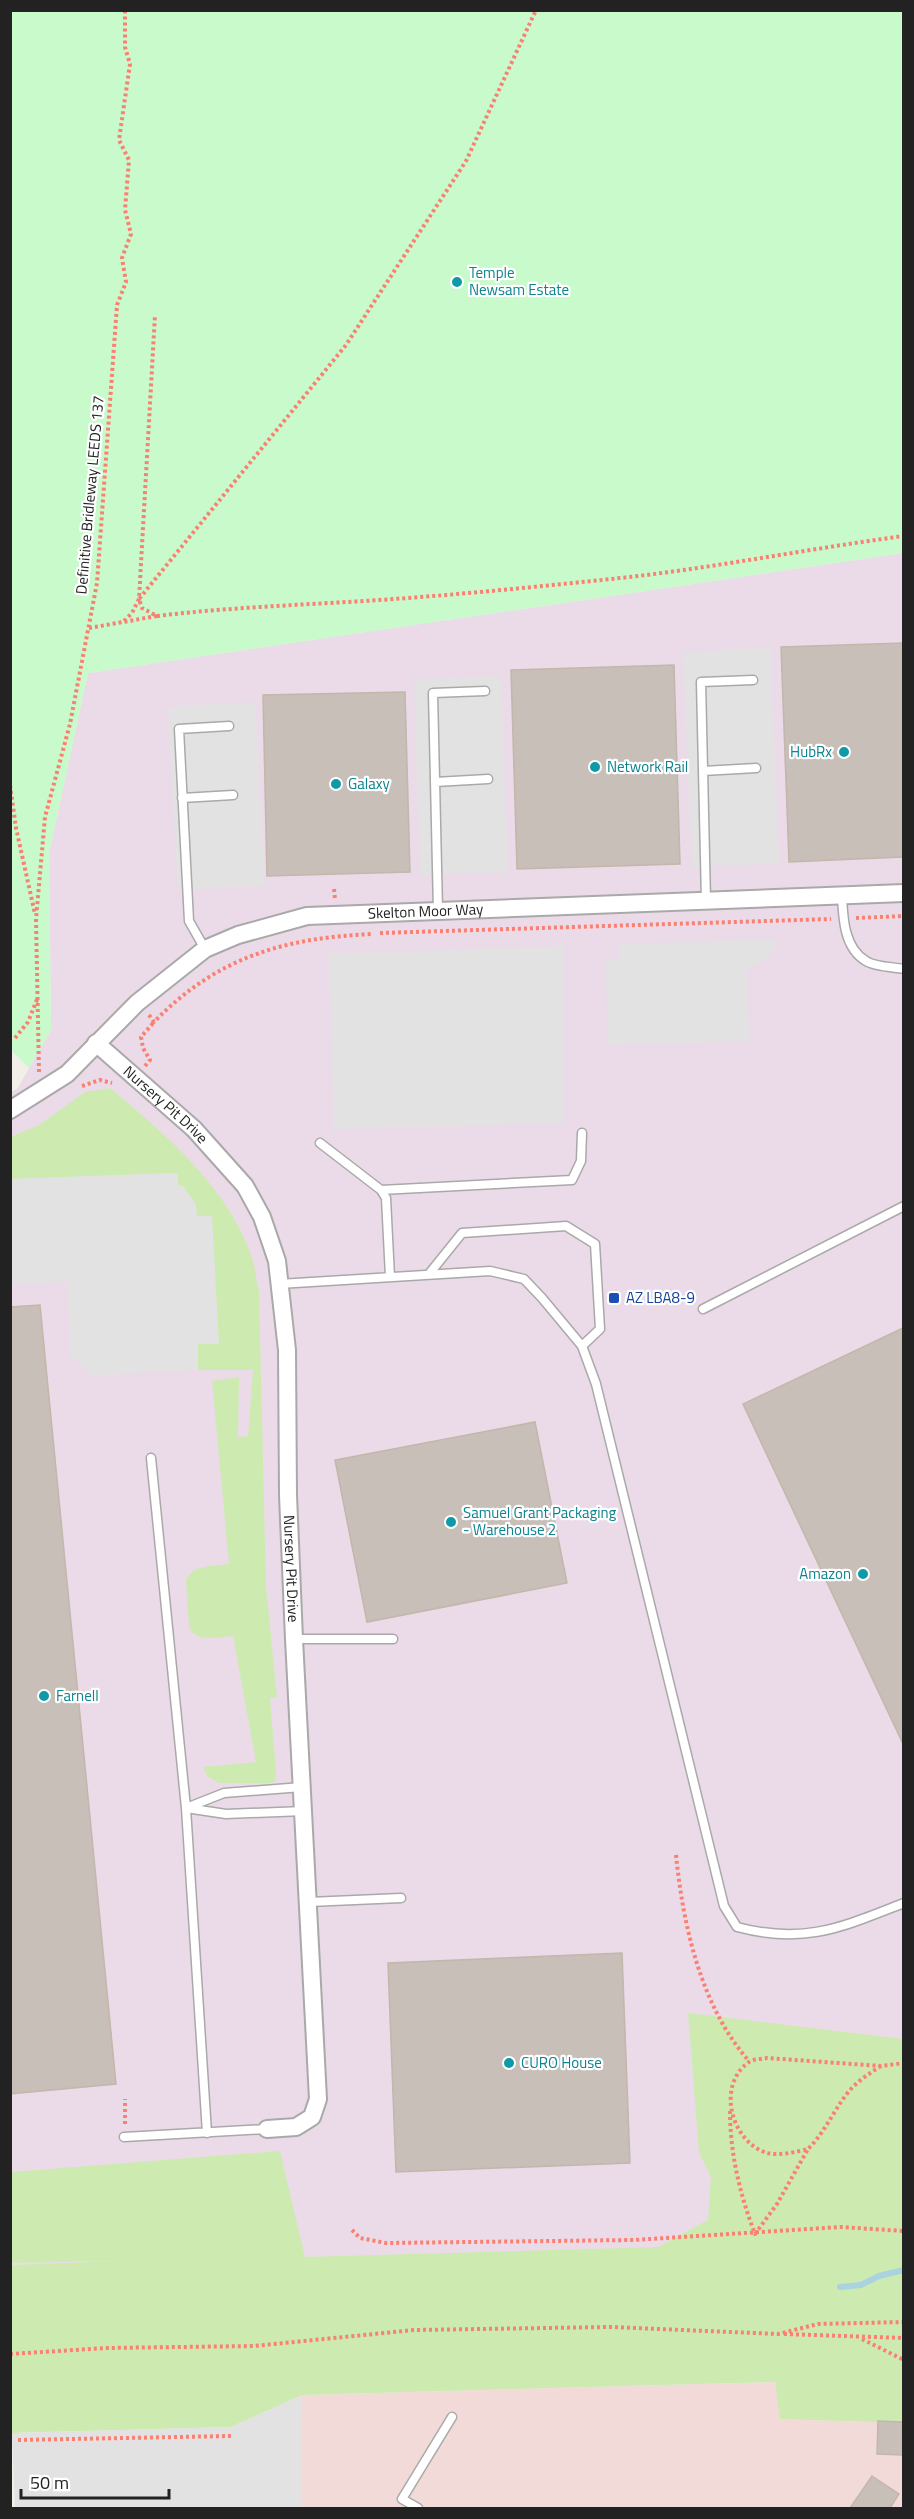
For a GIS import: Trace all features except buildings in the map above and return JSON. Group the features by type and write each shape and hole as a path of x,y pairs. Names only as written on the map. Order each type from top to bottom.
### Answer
{"street":[{"name":"Skelton Moor Way","path":"10,1110 67,1074 137,1003 205,949 238,935 307,916 903,893"},
{"name":"Nursery Pit Drive","path":"96,1043 194,1129 244,1186 262,1217 277,1261 287,1350 288,1495 294,1640 318,2099 312,2117 296,2127 267,2129"}],"lane":[{"path":"706,901 701,681 753,680"},
{"path":"438,911 433,693 485,691"},
{"path":"205,949 189,921 178,729 228,726"},
{"path":"703,771 756,768"},
{"path":"435,782 488,779"},
{"path":"182,798 233,795"},
{"path":"842,896 843,918 851,946 867,962 903,969"},
{"path":"381,1190 572,1179 581,1161 582,1133"},
{"path":"320,1143 381,1190 386,1198 390,1277"},
{"path":"703,1309 903,1206"},
{"path":"429,1275 462,1233 566,1226 595,1244 600,1329 582,1346"},
{"path":"279,1284 490,1270 524,1279 582,1346 596,1384 724,1906 737,1927 759,1933 797,1935 835,1930 903,1903"},
{"path":"151,1458 186,1808 207,2133"},
{"path":"294,1640 393,1639"},
{"path":"186,1808 224,1793 302,1787"},
{"path":"186,1808 226,1814 304,1811"},
{"path":"309,1902 401,1898"},
{"path":"124,2137 267,2129"},
{"path":"418,2508 402,2499 452,2417"}],"path":[{"name":"Definitive Bridleway LEEDS 137","path":"39,1093 36,919 45,817 70,724 97,583 117,304 126,282 122,258 132,234 125,210 129,160 119,140 130,64 125,47 125,10"},
{"path":"124,621 132,613 138,599 346,345 466,161 536,10"},
{"path":"155,315 138,599 142,608 157,616"},
{"path":"89,627 157,616 260,605 382,600 610,579 694,569 903,536"},
{"path":"10,785 16,828 36,919"},
{"path":"137,1003 154,1022 209,977 248,956 289,943 336,936 903,916"},
{"path":"15,1038 28,1022 38,996"},
{"path":"676,1855 680,1893 699,1970 732,2039 749,2061"},
{"path":"755,2234 730,2139 731,2092 738,2074 749,2061 767,2058 881,2066 903,2063"},
{"path":"755,2234 777,2205 808,2149 823,2134 849,2091 861,2079 881,2066"},
{"path":"731,2092 736,2129 749,2144 768,2153 808,2149"},
{"path":"124,2137 125,2099"},
{"path":"352,2230 360,2238 386,2243 634,2240 840,2227 903,2231"},
{"path":"778,2334 818,2324 903,2322"},
{"path":"10,2354 106,2348 254,2346 414,2330 611,2326 858,2338 903,2338"},
{"path":"858,2338 903,2360"},
{"path":"18,2440 231,2436"}],"shaded area":[{"path":"903,553 903,2422 780,2419 775,2382 11,2370 10,1092 17,1089 51,1030 49,853 88,673"},
{"path":"770,648 779,863 692,867 683,652"},
{"path":"501,676 508,872 420,875 414,679"},
{"path":"255,702 265,885 178,890 168,707"},
{"path":"775,939 774,953 746,971 750,1041 607,1045 606,959 619,959 619,944"},
{"path":"564,946 563,1123 334,1129 329,954"},
{"path":"178,1173 178,1185 182,1185 196,1204 197,1216 212,1216 219,1344 198,1344 198,1370 92,1375 70,1355 68,1282 11,1284 11,1179"},
{"path":"776,2382 780,2419 903,2423 903,2508 302,2508 302,2395"},
{"path":"302,2395 302,2508 15,2508 12,2433 231,2427"}],"green space":[{"name":"Temple Newsam Estate","path":"10,11 904,11 903,553 88,673 49,853 51,1030 29,1068 10,1049"},
{"path":"110,1088 172,1143 210,1184 227,1206 254,1264 259,1291 266,1587 277,1697 270,1698 276,1770 275,1781 271,1783 219,1783 207,1776 203,1767 256,1762 233,1636 208,1638 192,1632 189,1627 186,1581 193,1571 198,1569 229,1564 212,1381 239,1377 238,1437 248,1436 253,1370 198,1370 198,1344 219,1344 197,1216 177,1185 177,1173 11,1179 10,1137 39,1125 85,1092"},
{"path":"688,2013 903,2039 903,2423 780,2419 775,2382 302,2395 231,2427 12,2433 10,2265 119,2261 11,2263 11,2172 280,2151 305,2257 658,2247 708,2220 711,2177 699,2153"}],"waterway":[{"path":"840,2287 861,2285 879,2276 904,2270"}],"place":[{"name":"Temple Newsam Estate","path":"457,282"},
{"name":"HubRx","path":"844,752"},
{"name":"Network Rail","path":"595,767"},
{"name":"Galaxy","path":"336,784"},
{"name":"AZ LBA8-9","path":"614,1298"},
{"name":"Samuel Grant Packaging - Warehouse 2","path":"451,1522"},
{"name":"Amazon","path":"863,1574"},
{"name":"Farnell","path":"44,1696"},
{"name":"CURO House","path":"509,2063"}]}
